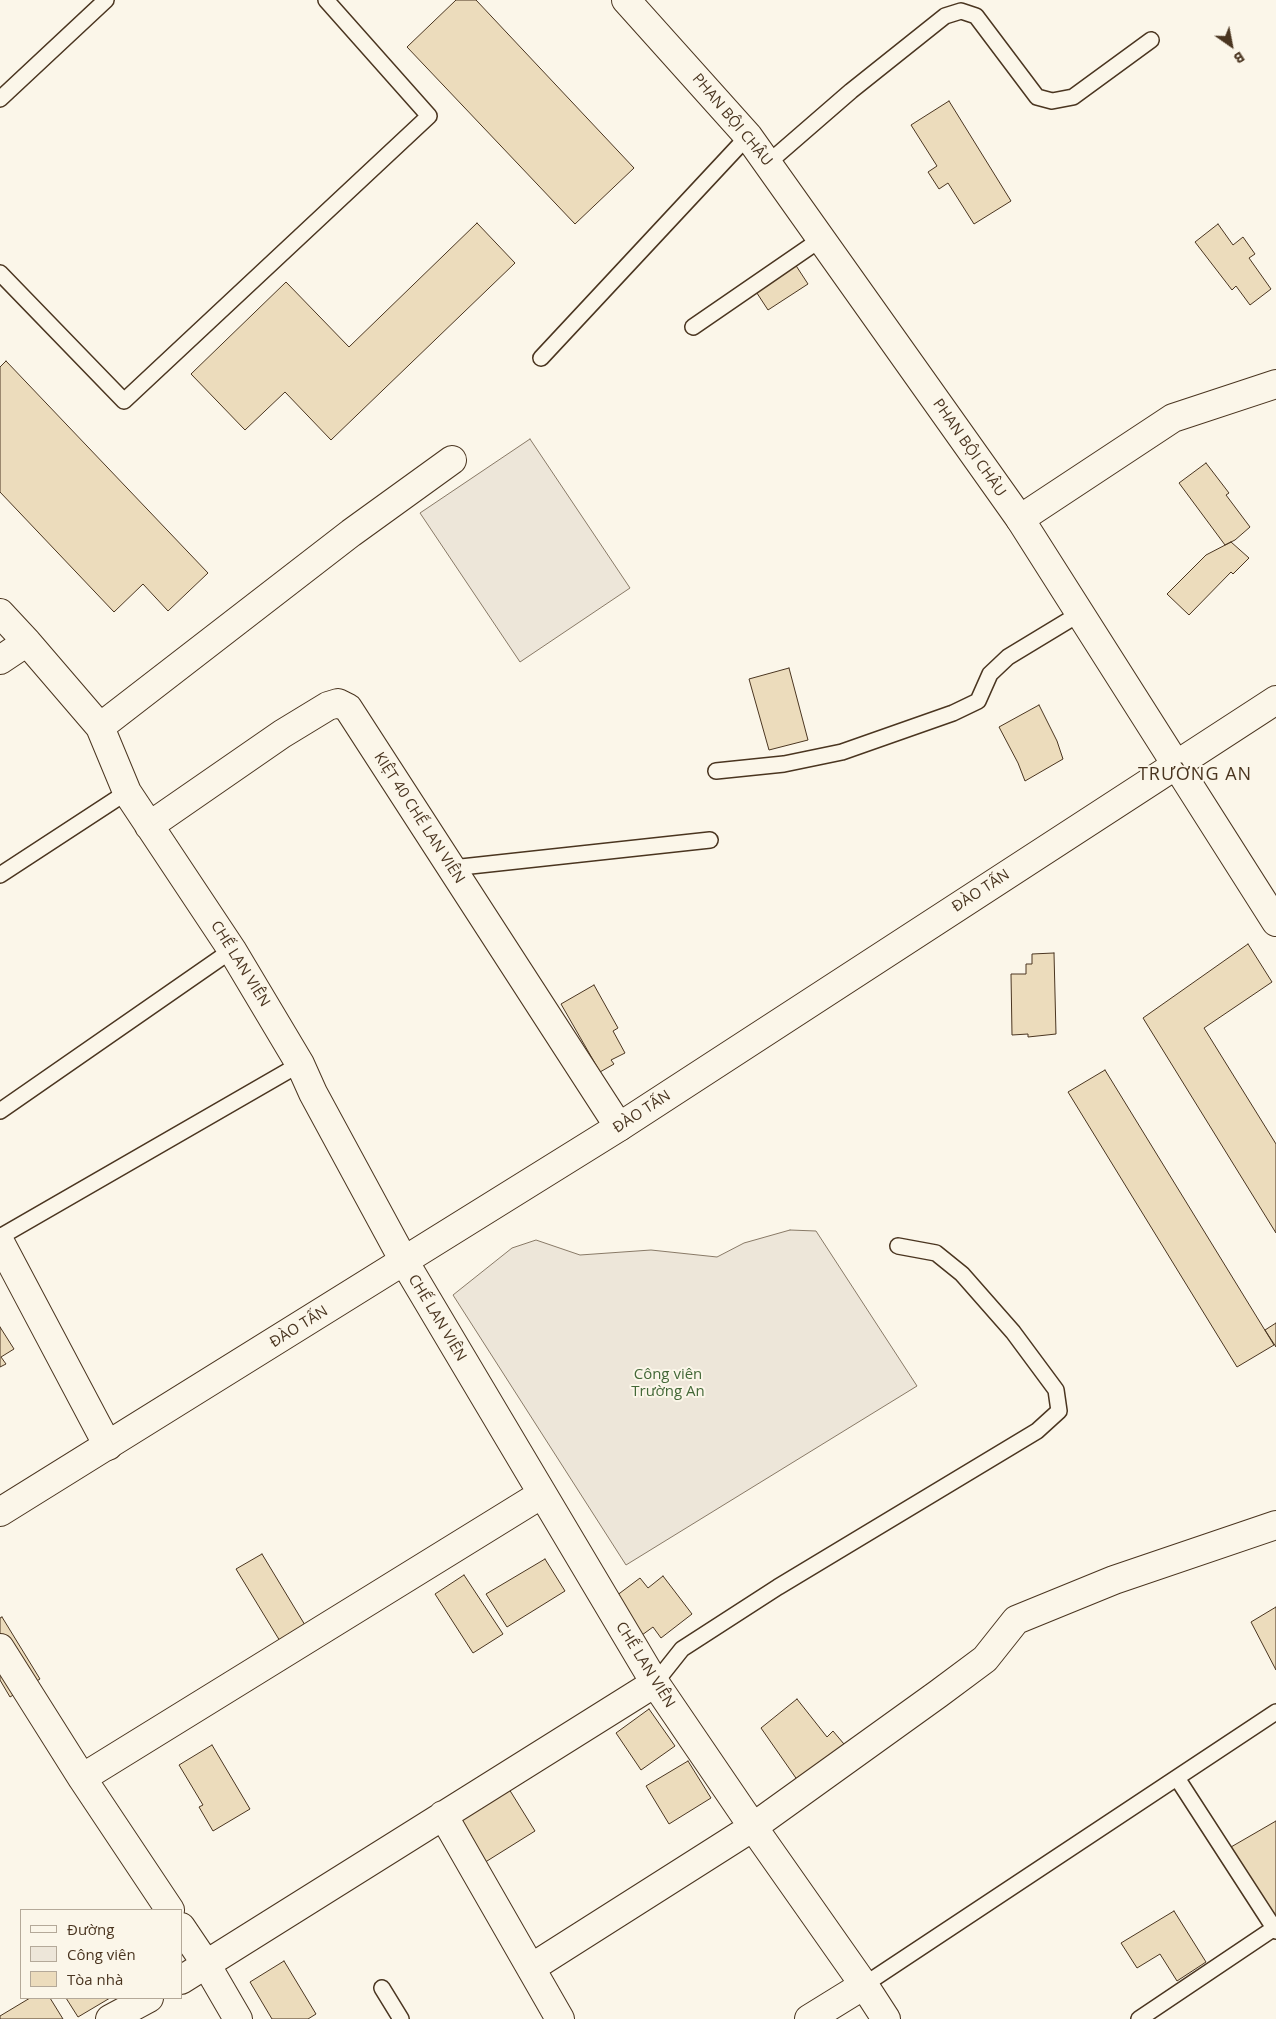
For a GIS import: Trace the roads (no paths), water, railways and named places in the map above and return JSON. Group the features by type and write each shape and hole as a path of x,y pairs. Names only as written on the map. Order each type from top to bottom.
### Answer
{"street":[{"name":"PHAN BỘI CHÂU","path":"626,0 748,136 1020,519 1276,922"},
{"path":"1020,519 1173,418 1276,384"},
{"path":"100,728 351,533 452,460"},
{"name":"CHẾ LAN VIÊN","path":"0,613 100,728 127,792 232,950 300,1064 313,1094 404,1261 655,1683 886,2019"},
{"path":"0,660 27,642"},
{"name":"ĐÀO TẤN","path":"0,1512 619,1126 1276,700"},
{"name":"KIỆT 40 CHẾ LAN VIÊN","path":"149,826 282,734 328,706 338,703 348,708 619,1126"},
{"path":"0,1242 108,1446"},
{"path":"82,1778 542,1494"},
{"path":"531,1968 752,1826 938,1694 984,1659 1016,1620 1114,1580 1276,1525"},
{"path":"0,1648 82,1778 169,1909"},
{"path":"182,1979 655,1683"},
{"path":"444,1815 560,2019"},
{"path":"182,1928 206,1964 238,2019"},
{"path":"809,2019 864,1985"},
{"path":"110,2019 147,1999"}],"lane":[{"path":"0,99 106,0"},
{"path":"0,273 124,401 429,116 326,0"},
{"path":"768,163 851,91 945,16 961,11 976,16 1037,97 1052,101 1073,97 1151,40"},
{"path":"541,358 748,136"},
{"path":"693,327 822,239"},
{"path":"716,771 784,764 842,752 954,713 978,701 990,674 1008,657 1079,614"},
{"path":"0,875 127,792"},
{"path":"452,868 710,840"},
{"path":"0,1111 232,950"},
{"path":"0,1237 300,1064"},
{"path":"655,1683 682,1650 778,1587 1036,1431 1060,1411 1056,1390 1013,1332 962,1274 936,1253 898,1246"},
{"path":"864,1985 1276,1712"},
{"path":"1139,2019 1276,1929 1176,1778"},
{"path":"382,1988 401,2019"}],"district":[{"name":"TRƯỜNG AN","path":"1195,775"}],"park label":[{"name":"Công viên Trường An","path":"668,1384"}]}
